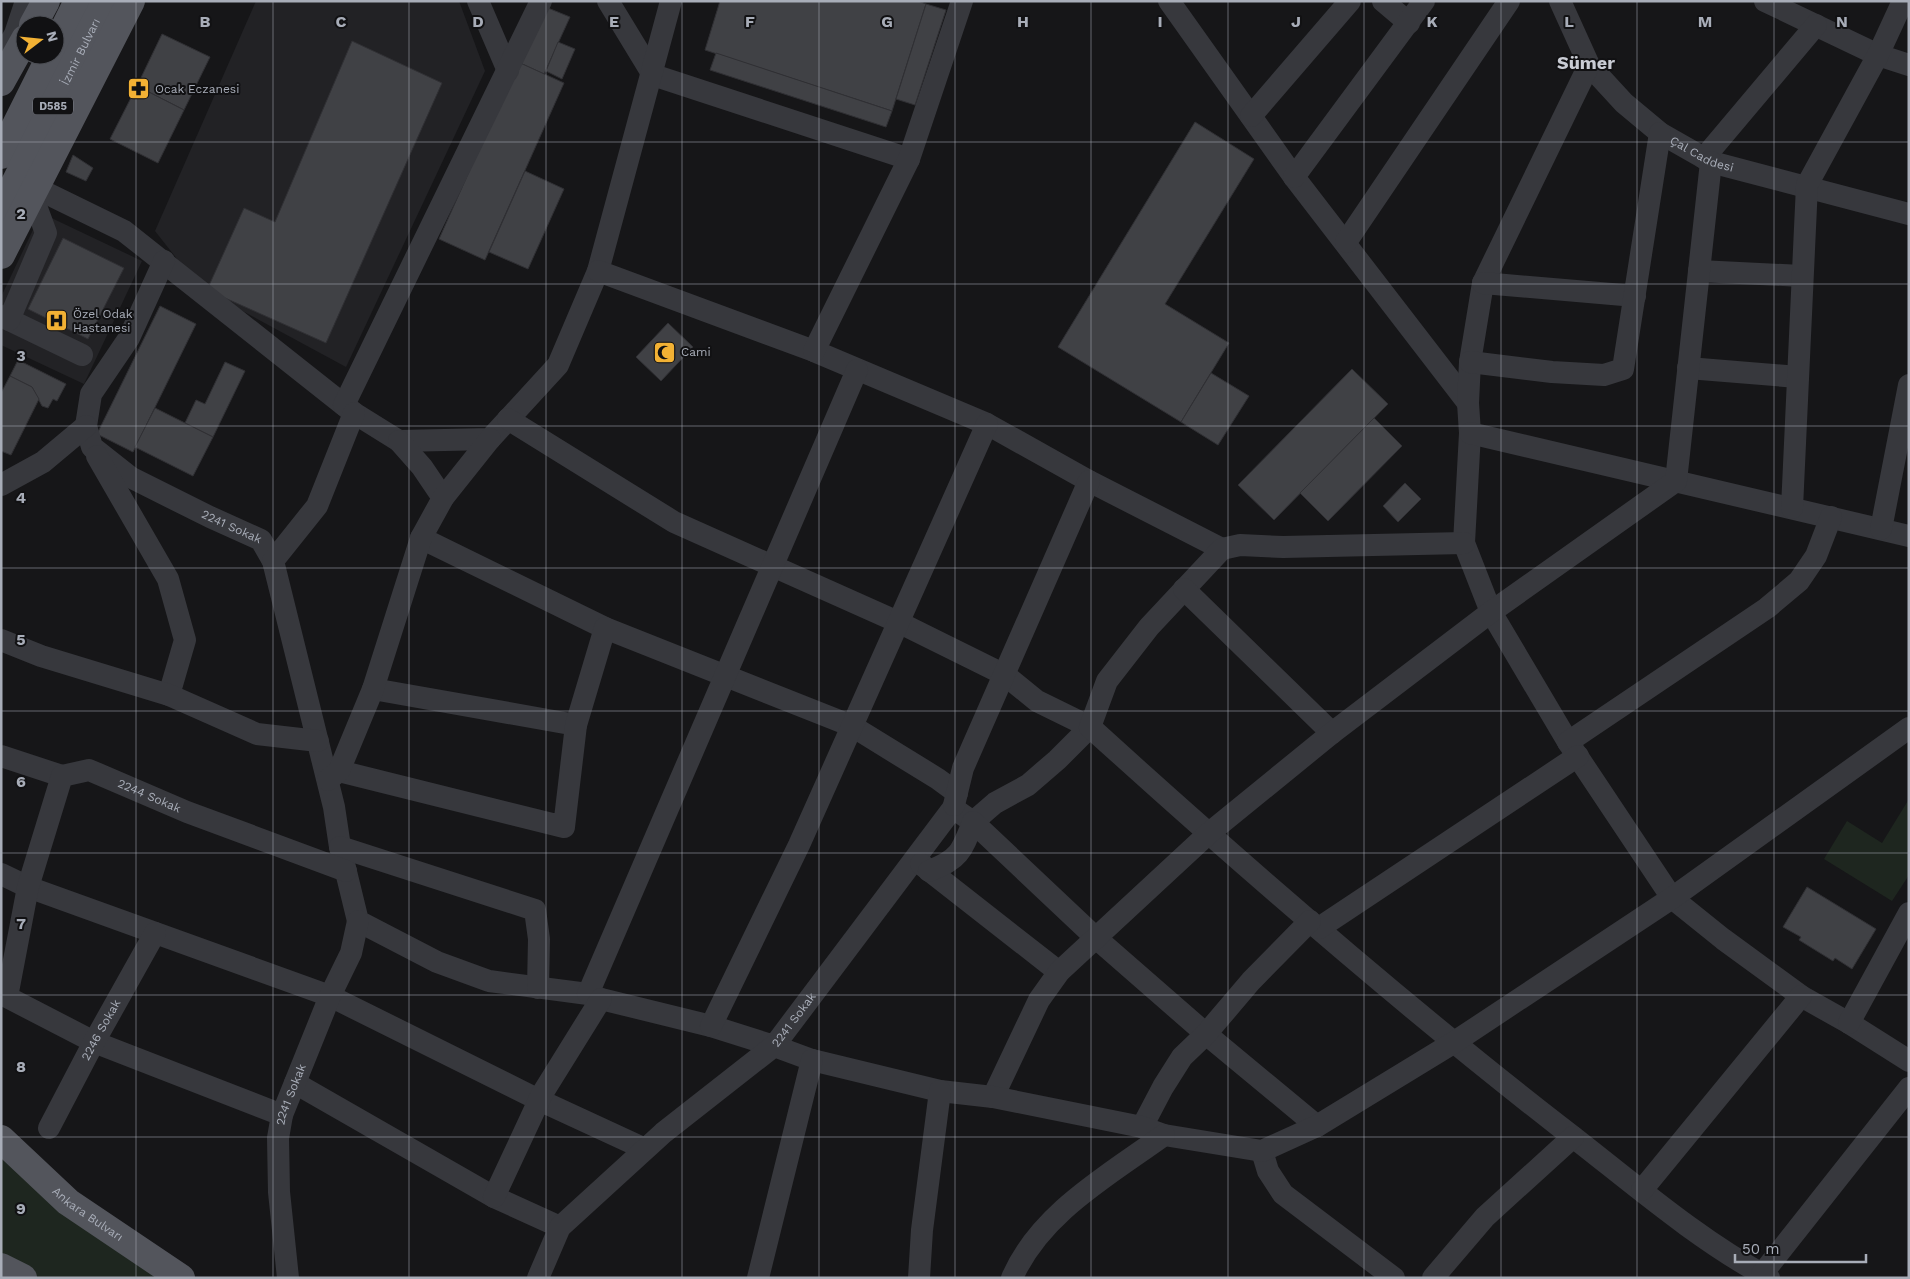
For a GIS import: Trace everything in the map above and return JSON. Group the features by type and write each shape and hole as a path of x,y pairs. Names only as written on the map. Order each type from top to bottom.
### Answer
{"main road":[{"path":"38,15 46,1"},
{"name":"İzmir Bulvarı","path":"65,27 78,1"},
{"name":"İzmir Bulvarı","path":"1,211 106,1"},
{"path":"1,255 130,1"},
{"path":"1,82 15,57"},
{"name":"İzmir Bulvarı","path":"1,155 46,65"},
{"name":"Ankara Bulvarı","path":"2,1139 68,1202 181,1278"},
{"path":"1,1267 23,1278"}],"street":[{"path":"1,57 15,34 26,1"},
{"path":"478,1 508,71"},
{"path":"273,561 318,506 349,409 541,1"},
{"path":"608,1 653,75 909,159"},
{"path":"605,628 576,725 564,827 333,776 373,689 421,538 442,498 490,439 558,365 598,271 653,75 671,1"},
{"path":"814,351 909,159 962,1"},
{"path":"1168,1 1294,178 1346,242 1468,403"},
{"path":"1251,116 1350,1"},
{"path":"1383,1 1409,22"},
{"path":"1294,178 1424,1"},
{"path":"1346,242 1509,1"},
{"path":"1765,1 1878,54 1909,65"},
{"path":"1792,508 1807,185 1878,54 1903,1"},
{"name":"Çal Caddesi","path":"1569,4 1589,65 1624,103 1660,133 1708,160 1807,185 1909,214"},
{"path":"993,1097 1039,1000 1059,972 1208,834 1332,732 1490,612 1676,481 1699,271 1708,160 1816,26"},
{"path":"1589,65 1483,283 1470,362 1468,403 1470,433 1464,543 1490,612 1573,749 1672,898 1723,939 1801,996 1849,1023 1909,1061"},
{"path":"1470,362 1552,372 1604,375 1623,369 1660,133"},
{"path":"34,192 124,231 349,409 399,440 422,467 442,498"},
{"path":"34,192 46,233 5,318 82,356"},
{"path":"164,261 129,338 91,394 89,436 168,579 185,640 169,695"},
{"path":"598,271 814,351 987,424 1089,481 1222,549"},
{"path":"1699,271 1802,276"},
{"path":"1483,283 1635,296"},
{"path":"1688,368 1798,377"},
{"path":"494,1198 539,1100 595,996 772,568 857,370"},
{"path":"1881,529 1909,385"},
{"path":"508,419 674,522 772,568 898,622 1005,675 1037,701 1090,727 1208,834 1453,1043 1697,1232 1765,1277 1909,1088"},
{"path":"711,1026 799,845 987,424"},
{"path":"1470,433 1909,536"},
{"path":"1,485 89,436"},
{"name":"2241 Sokak","path":"89,436 130,477 210,517 262,540 273,561 318,741 333,776 340,847 358,921 351,953 330,996 282,1115 278,1138 279,1192 288,1278"},
{"path":"399,440 490,439"},
{"path":"955,800 963,768 1089,481"},
{"path":"1142,1127 1162,1087 1182,1057 1206,1034 1251,981 1314,924 1573,749 1767,608 1799,581 1816,556 1831,517"},
{"path":"421,538 605,628 852,726 955,800 973,822 1096,938 1206,1034 1317,1126"},
{"path":"922,865 950,864 964,845 973,822 995,803 1028,785 1057,760 1090,727 1107,682 1149,627 1222,549 1240,545 1283,547 1464,543"},
{"path":"1184,589 1332,732"},
{"path":"1,640 41,656 169,695 257,734 318,741"},
{"path":"373,689 576,725"},
{"path":"538,1278 560,1227 645,1149 774,1046 812,1060 940,1091 993,1097 1142,1127 1164,1135 1262,1151 1317,1126 1453,1043 1672,898 1906,734"},
{"path":"1,756 62,776 28,887 7,997 94,1042 282,1115"},
{"name":"2244 Sokak","path":"62,776 89,770 187,812 346,871"},
{"name":"2241 Sokak","path":"358,921 437,962 489,981 595,996 711,1026 774,1046 922,865 955,800"},
{"path":"340,847 536,910 539,939 538,988"},
{"path":"922,865 1059,972"},
{"path":"1,874 28,887 330,996 539,1100 645,1149"},
{"path":"1849,1023 1909,913"},
{"name":"2246 Sokak","path":"49,1128 94,1042 155,933"},
{"path":"1642,1190 1801,996"},
{"path":"758,1278 812,1060"},
{"path":"295,1083 494,1198 560,1227"},
{"path":"919,1278 922,1230 940,1091"},
{"path":"1012,1278 1016,1268 1045,1226 1079,1196 1164,1135"},
{"path":"1433,1278 1485,1217 1573,1137"},
{"path":"1262,1151 1268,1171 1283,1194 1394,1278"}],"shaded area":[{"path":"256,1 459,1 485,71 346,367 200,288 155,231"},
{"name":"Özel Odak Hastanesi","path":"41,213 142,261 84,384 1,345 1,297"},
{"path":"1909,799 1909,875 1892,901 1824,859 1847,821 1882,843"},
{"path":"1,1139 181,1278 1,1278"}],"building":[{"path":"720,1 918,1 926,4 892,111 705,50"},
{"path":"926,4 946,10 915,105 896,99"},
{"path":"543,6 570,17 544,74 518,62"},
{"path":"162,34 210,57 184,110 137,86"},
{"path":"352,41 442,83 326,343 207,290 244,208 275,222"},
{"path":"558,42 575,49 562,79 546,71"},
{"path":"716,53 892,111 886,127 710,70"},
{"path":"518,62 564,83 485,260 439,239"},
{"path":"137,86 184,110 158,163 110,139"},
{"path":"1195,122 1254,159 1165,304 1229,343 1181,422 1058,347"},
{"path":"73,155 93,168 86,181 66,172"},
{"path":"525,171 564,189 528,269 489,252"},
{"path":"63,238 124,268 88,339 28,309"},
{"path":"160,306 196,324 133,452 97,434"},
{"name":"Cami","path":"668,323 693,347 661,381 636,357"},
{"path":"18,360 66,384 57,401 53,399 48,408 42,406 32,387 10,376"},
{"path":"225,362 245,371 213,437 185,423 196,400 205,404"},
{"path":"1352,369 1388,404 1274,520 1238,485"},
{"path":"1211,373 1249,396 1218,445 1181,422"},
{"path":"10,376 32,387 39,399 11,455 1,451 1,393"},
{"path":"155,408 213,437 193,476 135,447"},
{"path":"1374,418 1402,446 1328,521 1300,493"},
{"path":"1405,483 1421,499 1398,522 1383,506"},
{"path":"1807,887 1876,929 1852,969 1835,958 1833,961 1799,940 1801,937 1783,927"}],"place":[{"name":"Ocak Eczanesi","path":"139,89"},
{"name":"Özel Odak Hastanesi","path":"57,321"},
{"name":"Cami","path":"665,352"}],"district":[{"name":"Sümer","path":"1586,62"}]}
